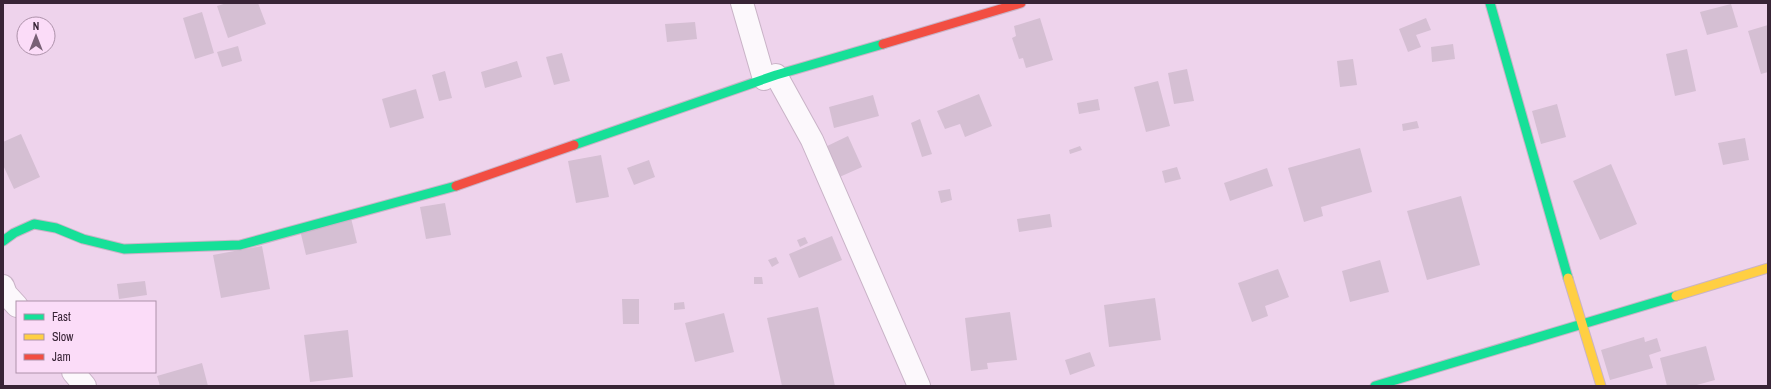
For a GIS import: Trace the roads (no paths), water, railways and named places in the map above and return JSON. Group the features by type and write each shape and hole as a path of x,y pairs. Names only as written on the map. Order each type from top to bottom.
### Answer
{"street":[{"path":"742,3 770,77 812,140 919,386"},
{"path":"3,241 14,233 34,224 56,228 83,239 124,249 240,245 442,191 770,77 1021,3"},
{"path":"1490,3 1581,324 1601,386"},
{"path":"1375,386 1768,268"},
{"path":"74,373 85,386"}]}
